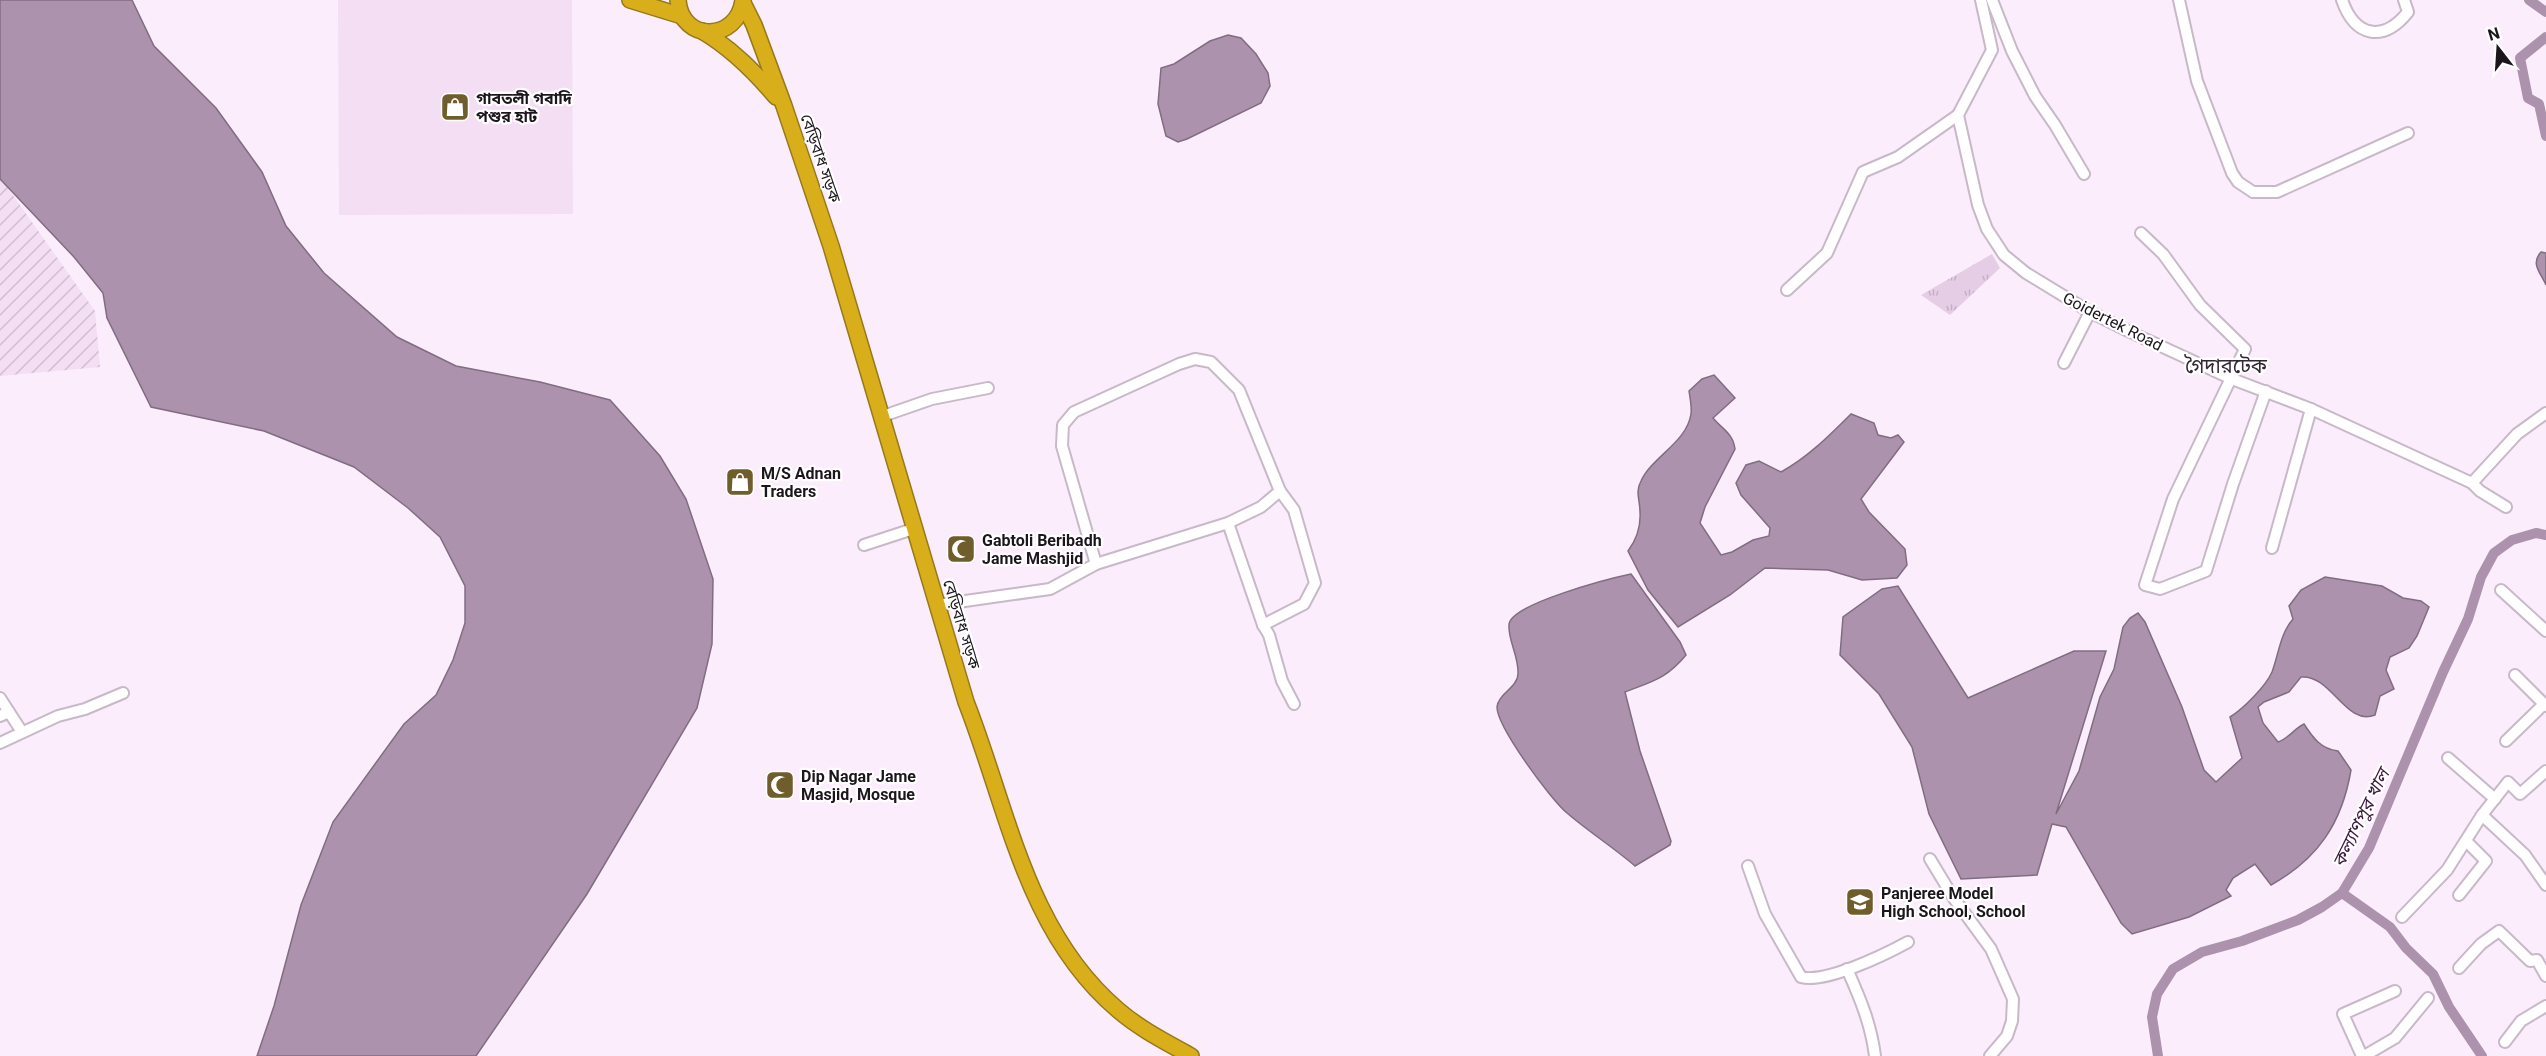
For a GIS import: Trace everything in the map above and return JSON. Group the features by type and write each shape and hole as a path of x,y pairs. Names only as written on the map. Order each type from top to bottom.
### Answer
{"highway":[{"name":"বেড়িবাধ সড়ক","path":"630,0 682,16 694,28 720,42 764,82 784,106"},
{"path":"678,0 682,16"},
{"name":"বেড়িবাধ সড়ক","path":"743,1 784,106 831,246 966,702 986,753 1028,879 1062,949 1094,987 1140,1028 1191,1056"},
{"path":"702,31 713,32 733,23 743,1"}],"street":[{"path":"1787,290 1827,253 1863,172 1898,157 1958,115 1992,50 1981,0"},
{"path":"1992,0 2012,51 2035,96 2084,174"},
{"path":"2179,0 2197,81 2206,108 2232,174 2238,182 2253,192 2269,194 2277,192 2408,133"},
{"path":"2342,0 2347,15 2369,33 2377,33 2398,24 2408,12 2404,0"},
{"name":"Goidertek Road","path":"1958,115 1978,206 1987,229 2004,255 2026,273 2090,312 2232,379 2311,409 2472,483 2480,491 2506,507"},
{"path":"2141,233 2163,254 2200,305 2245,349 2173,499 2145,585 2160,589 2206,571 2233,484 2266,391"},
{"path":"2064,363 2090,312"},
{"path":"1096,564 1062,447 1064,425 1074,412 1179,364 1195,359 1212,362 1239,390 1280,491 1294,510 1315,584 1304,604 1263,625"},
{"path":"883,416 932,399 988,388"},
{"path":"2271,548 2311,409"},
{"path":"2472,483 2517,434 2546,413"},
{"path":"937,605 1050,589 1096,564 1228,523 1261,507 1280,491"},
{"path":"1228,523 1263,625 1269,635 1282,681 1294,704"},
{"path":"864,545 913,529"},
{"path":"2501,590 2546,631"},
{"path":"2506,741 2545,705 2515,675"},
{"path":"0,743 58,716 84,709 123,693"},
{"path":"0,698 5,714 22,732"},
{"path":"2448,758 2494,799"},
{"path":"2402,917 2447,870 2467,842 2482,815 2508,782 2520,794 2546,771"},
{"path":"2482,815 2525,855 2546,885"},
{"path":"2460,894 2486,861 2467,842"},
{"path":"1930,859 1953,897 1991,949 2013,999 2012,1021 2007,1036 1990,1056"},
{"path":"1748,866 1765,914 1801,977 1811,978 1847,969 1874,960 1908,942"},
{"path":"2459,968 2481,944 2499,931 2530,961 2537,960 2546,976"},
{"path":"1847,969 1873,1034 1875,1056"},
{"path":"2395,991 2343,1014 2363,1056 2395,1038 2428,998"},
{"path":"2505,1042 2521,1021 2546,1006"}],"shaded area":[{"path":"0,0 132,0 154,46 216,108 262,172 286,226 324,273 397,337 456,366 540,382 610,400 660,456 686,499 713,579 712,644 697,708 587,894 476,1056 257,1056 274,1006 301,905 333,822 404,724 436,695 453,660 465,623 465,586 440,537 408,508 354,467 264,431 151,407 107,318 103,293 74,257 0,179"},
{"name":"গাবতলী গবাদি পশুর হাট","path":"338,0 572,0 573,214 339,215"},
{"path":"1228,35 1241,38 1256,54 1268,73 1270,86 1261,103 1187,139 1178,142 1166,136 1158,104 1161,68 1174,64 1210,41"},
{"path":"0,177 95,311 100,367 0,376"},
{"path":"2541,252 2546,253 2546,285 2536,265"},
{"path":"1714,375 1735,398 1713,418 1730,435 1735,449 1705,507 1700,523 1721,555 1732,552 1753,540 1769,536 1770,528 1741,495 1736,483 1746,465 1759,461 1781,472 1809,453 1851,414 1874,423 1878,435 1891,438 1898,435 1904,442 1861,499 1869,512 1905,549 1907,565 1897,578 1862,580 1828,570 1765,568 1730,595 1678,627 1648,590 1628,551 1639,528 1639,485 1646,472 1683,433 1688,424 1691,411 1689,391 1702,379"},
{"path":"1631,574 1680,642 1686,655 1665,674 1625,692 1640,751 1671,841 1670,845 1635,866 1559,806 1515,746 1499,717 1497,707 1501,698 1515,683 1518,674 1509,631 1513,617 1525,609 1563,593"},
{"path":"2325,577 2382,586 2403,598 2421,601 2429,607 2417,636 2409,648 2390,657 2386,670 2394,689 2380,696 2375,715 2365,717 2355,714 2321,683 2312,678 2301,677 2289,692 2264,702 2258,707 2263,723 2278,742 2304,724 2318,742 2338,751 2351,770 2347,789 2334,823 2315,851 2302,864 2271,885 2255,864 2233,878 2226,890 2231,896 2189,917 2132,934 2121,923 2066,827 2052,824 2037,875 1961,879 1929,814 1912,747 1879,694 1840,655 1843,617 1882,589 1898,586 1968,698 2074,651 2106,651 2056,814 2079,771 2100,697 2114,669 2123,627 2130,618 2138,613 2145,622 2182,707 2204,770 2216,782 2242,758 2230,717 2254,697 2272,672 2282,637 2293,619 2289,606 2301,590"}],"green space":[{"path":"1992,254 2000,268 1950,315 1921,295"}],"waterway":[{"path":"2529,0 2546,12"},
{"path":"2546,37 2520,58 2528,98 2539,104 2546,136"},
{"name":"কল্যাণপুর খাল","path":"2158,1056 2152,1017 2157,994 2173,969 2202,952 2242,941 2298,920 2342,893 2369,848 2443,672 2468,619 2481,577 2494,553 2512,540 2536,533 2546,535"},
{"path":"2342,893 2390,927 2406,948 2433,974 2449,1007 2482,1056"}],"place":[{"name":"গাবতলী গবাদি পশুর হাট","path":"455,107"},
{"name":"M/S Adnan Traders","path":"740,482"},
{"name":"Gabtoli Beribadh Jame Mashjid","path":"961,549"},
{"name":"Dip Nagar Jame Masjid, Mosque","path":"780,785"},
{"name":"Panjeree Model High School, School","path":"1860,902"}],"district":[{"name":"গৈদারটেক","path":"2226,366"}]}
